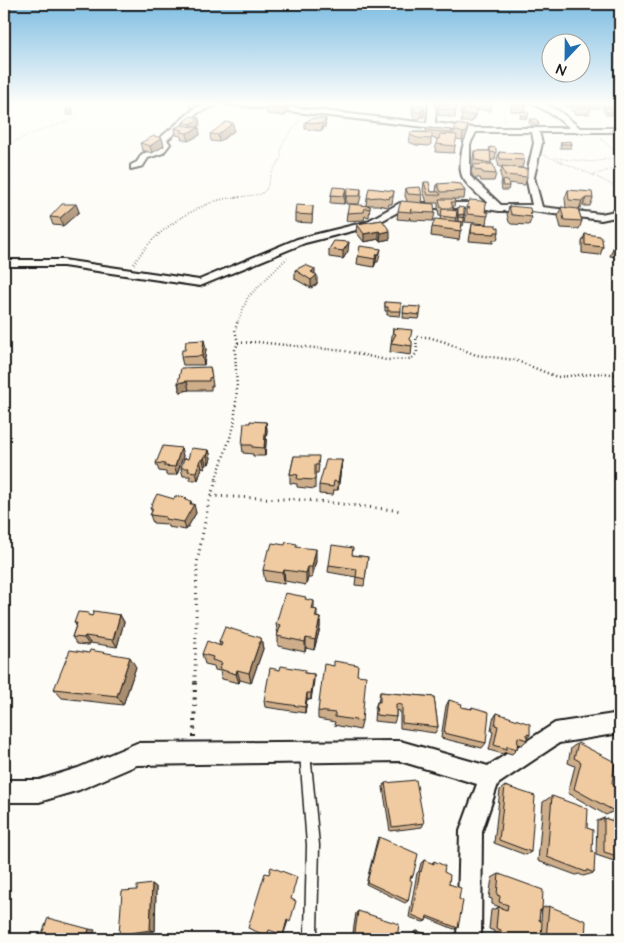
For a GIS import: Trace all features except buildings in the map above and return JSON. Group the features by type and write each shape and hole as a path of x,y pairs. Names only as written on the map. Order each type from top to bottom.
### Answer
{"street":[{"path":"134,167 140,164 145,156 160,152 165,146"},
{"path":"466,146 466,176 498,208"},
{"path":"537,146 530,177 538,209"},
{"path":"4,263 63,263 200,283 300,241 369,224 403,205 458,203 498,208 538,209 601,217 620,213"},
{"path":"469,939 471,831 490,777 555,733 620,723"},
{"path":"4,792 39,791 79,779 136,754 400,751 490,777"}],"lane":[{"path":"305,753 313,845 311,932 313,939"}],"path":[{"path":"125,272 138,258 141,251 177,220 219,200 261,194 266,190 272,172 281,158 280,146"},
{"path":"609,146 620,157"},
{"path":"536,153 554,158 620,189"},
{"path":"554,158 592,162 620,157"},
{"path":"593,175 604,173 620,166"},
{"path":"193,754 197,563 211,496 234,426 236,389 235,350 238,343 235,330 245,302 293,253"},
{"path":"238,343 257,342 345,350 386,360 411,359 417,353 416,337 428,337 446,342 476,355 515,360 541,372 557,376 603,373 620,375"},
{"path":"211,496 267,497 358,503 402,511"}]}
